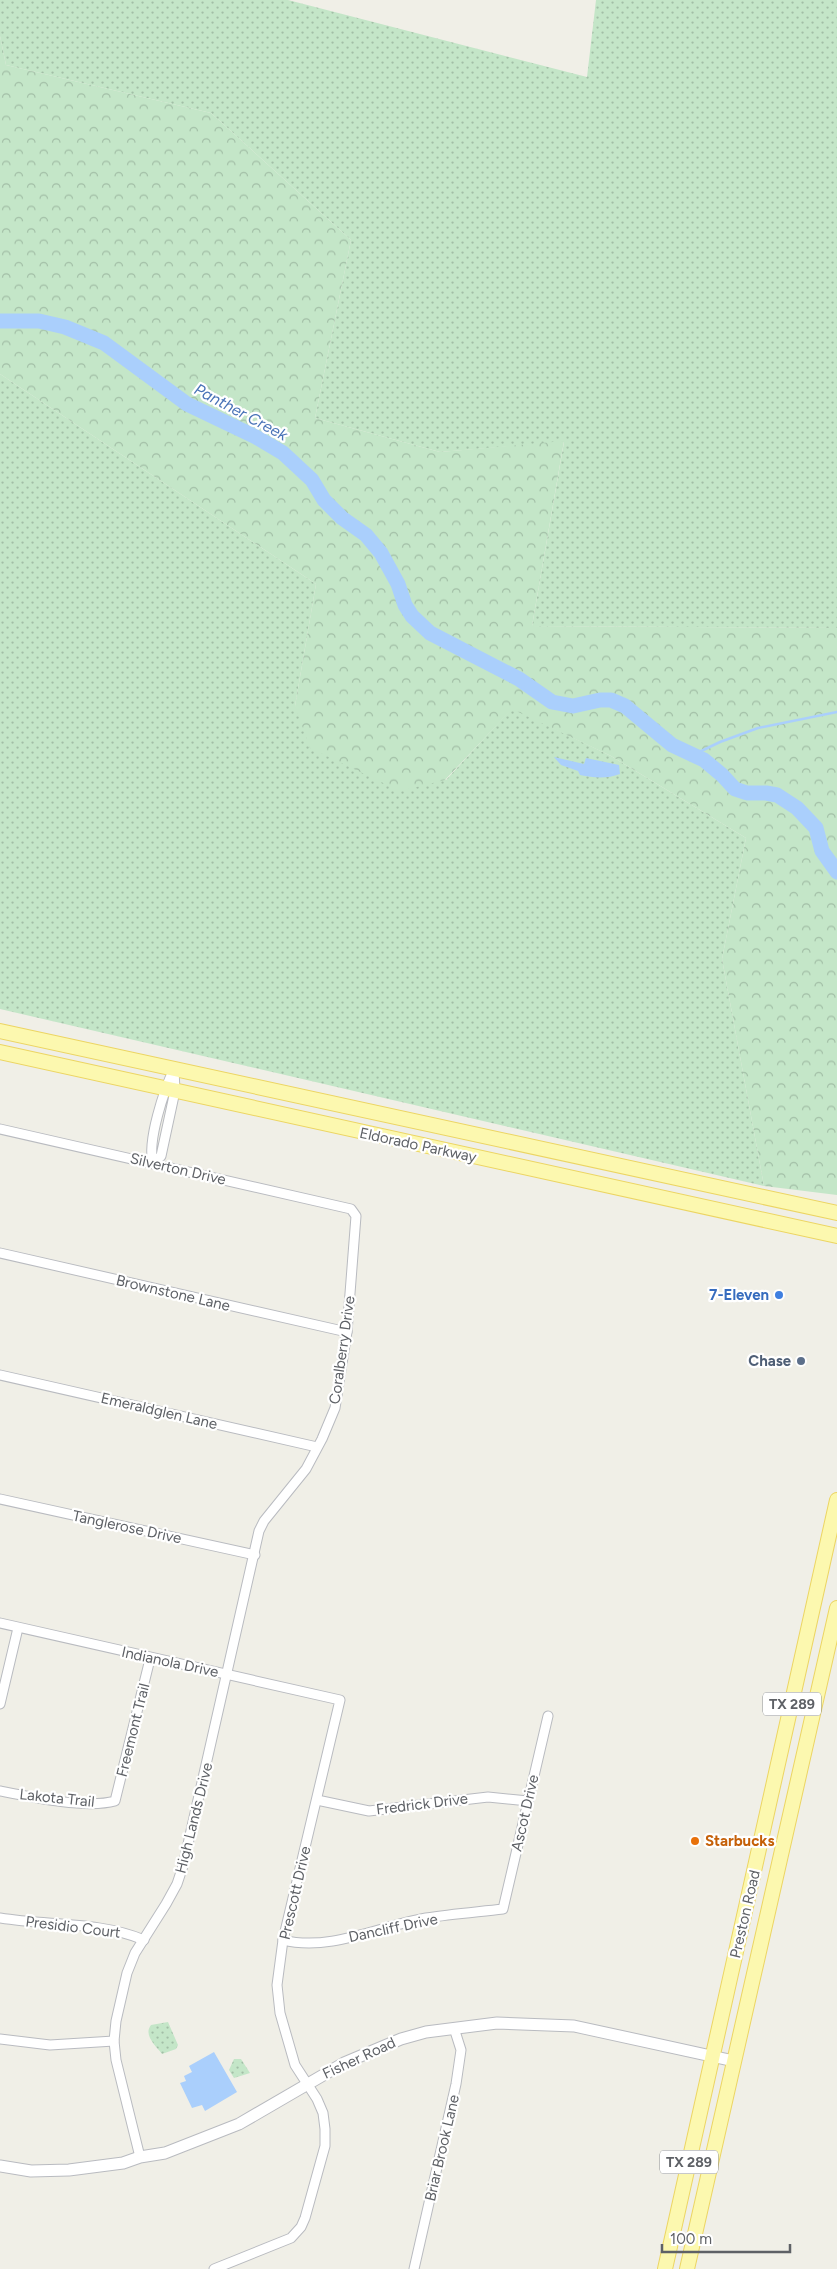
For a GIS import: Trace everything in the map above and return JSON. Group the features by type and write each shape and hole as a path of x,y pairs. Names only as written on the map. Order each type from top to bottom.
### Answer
{"main road":[{"name":"Eldorado Parkway","path":"0,1031 837,1213"},
{"name":"Eldorado Parkway","path":"0,1052 837,1236"},
{"path":"528,1169 532,1147"},
{"path":"702,1207 707,1184"},
{"name":"Preston Road","path":"665,2269 834,1524 837,1500"},
{"name":"Preston Road","path":"687,2269 837,1608"},
{"path":"780,1761 800,1765"}],"street":[{"path":"153,1164 150,1153 170,1090 174,1069"},
{"name":"Silverton Drive","path":"0,1129 351,1209 354,1212"},
{"name":"Coralberry Drive","path":"228,1674 259,1531 264,1521 306,1469 335,1408 347,1332 356,1222 354,1212"},
{"name":"Brownstone Lane","path":"0,1253 347,1332"},
{"name":"Emeraldglen Lane","path":"0,1375 318,1447"},
{"name":"Tanglerose Drive","path":"0,1499 255,1556"},
{"name":"Indianola Drive","path":"0,1623 150,1659 228,1674 340,1700"},
{"path":"0,1704 18,1628"},
{"name":"Freemont Trail","path":"115,1801 150,1659"},
{"name":"High Lands Drive","path":"140,2157 121,2081 114,2041 121,1998 127,1973 135,1953 177,1884 183,1866 228,1674"},
{"name":"Prescott Drive","path":"214,2269 291,2238 301,2227 325,2146 323,2113 308,2083 295,2065 280,2013 277,1985 283,1940 340,1700"},
{"name":"Ascot Drive","path":"503,1909 548,1716"},
{"name":"Lakota Trail","path":"0,1791 30,1798 78,1802 108,1803 115,1801"},
{"name":"Fredrick Drive","path":"317,1800 369,1810 488,1797 528,1801"},
{"name":"Dancliff Drive","path":"283,1940 295,1943 319,1942 346,1938 425,1918 503,1909"},
{"name":"Presidio Court","path":"0,1918 113,1929 144,1940"},
{"name":"Fisher Road","path":"0,2166 31,2171 70,2170 124,2163 140,2157 164,2153 239,2124 344,2063 401,2039 426,2032 497,2023 574,2026 734,2061"},
{"name":"Briar Brook Lane","path":"414,2269 458,2076 460,2050 454,2028"},
{"path":"0,2040 50,2045 114,2041"}],"green space":[{"path":"0,0 288,0 587,77 596,0 837,0 837,628 532,626 564,442 440,452 315,418 351,240 211,113 6,65 0,36"},
{"path":"0,36 6,65 211,113 351,240 315,418 440,452 564,441 532,626 837,628 837,1195 764,1186 722,959 746,838 611,756 512,709 445,780 400,791 310,748 295,706 316,584 0,374"},
{"path":"0,374 316,584 295,706 446,780 512,708 611,756 746,838 722,959 764,1186 0,1009"},
{"path":"168,2022 178,2045 176,2049 162,2054 148,2033 151,2025"},
{"path":"234,2059 241,2059 250,2073 234,2078 229,2070"}],"water":[{"path":"554,757 584,764 586,758 619,765 620,774 600,778 580,775 578,771 561,765"},
{"path":"214,2052 237,2092 205,2111 202,2105 192,2108 180,2083 186,2081 184,2076 192,2072 189,2066"}],"waterway":[{"name":"Panther Creek","path":"0,321 39,321 65,327 104,343 187,404 256,437 283,453 312,480 324,500 342,518 366,535 381,553 398,584 405,605 412,616 430,633 519,679 552,702 573,706 600,700 611,700 625,706 672,745 704,760 735,789 747,793 777,795 797,808 816,828 822,851 837,872"},
{"name":"Panther Creek","path":"693,755 720,742 758,728 837,712"}],"place":[{"name":"7-Eleven","path":"779,1295"},
{"name":"Chase","path":"801,1361"},
{"name":"Starbucks","path":"695,1841"}]}
